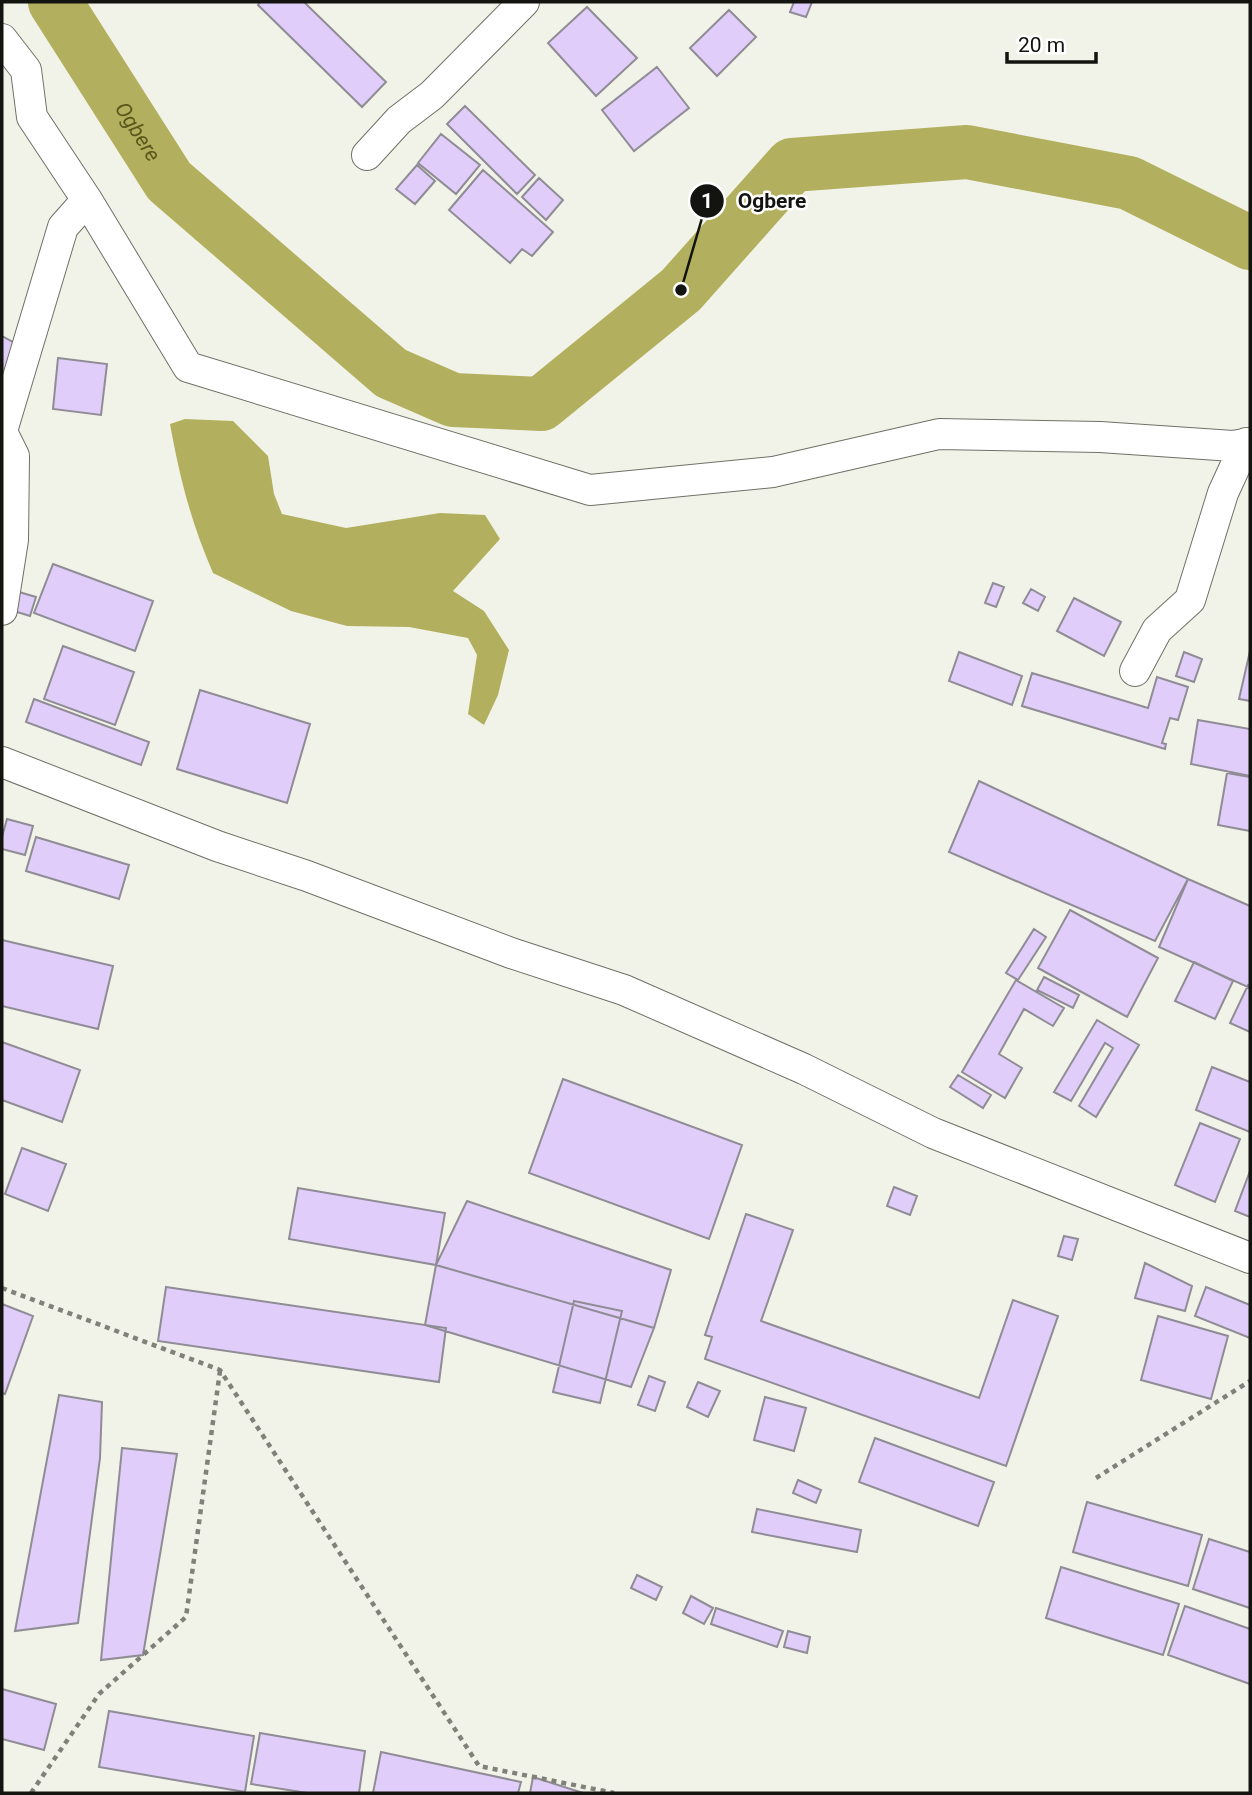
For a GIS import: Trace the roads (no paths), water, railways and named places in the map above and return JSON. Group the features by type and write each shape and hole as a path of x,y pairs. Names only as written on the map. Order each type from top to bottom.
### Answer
{"street":[{"path":"367,155 399,120 432,95 524,2"},
{"path":"2,39 26,70 32,117 87,200 188,367 590,490 773,472 939,434 1100,437 1233,446 1248,443"},
{"path":"2,610 13,540 14,456 2,432 63,227 87,200"},
{"path":"1135,671 1157,630 1190,600 1223,493 1248,443"},
{"path":"2,762 218,846 511,953 624,990 804,1069 933,1133 1250,1258"}],"waterway":[{"name":"Ogbere","path":"55,2 169,181 391,373 453,400 541,404 681,290 792,165 967,152 1129,183 1250,243"}],"place":[{"name":"Ogbere","path":"681,290"}]}
